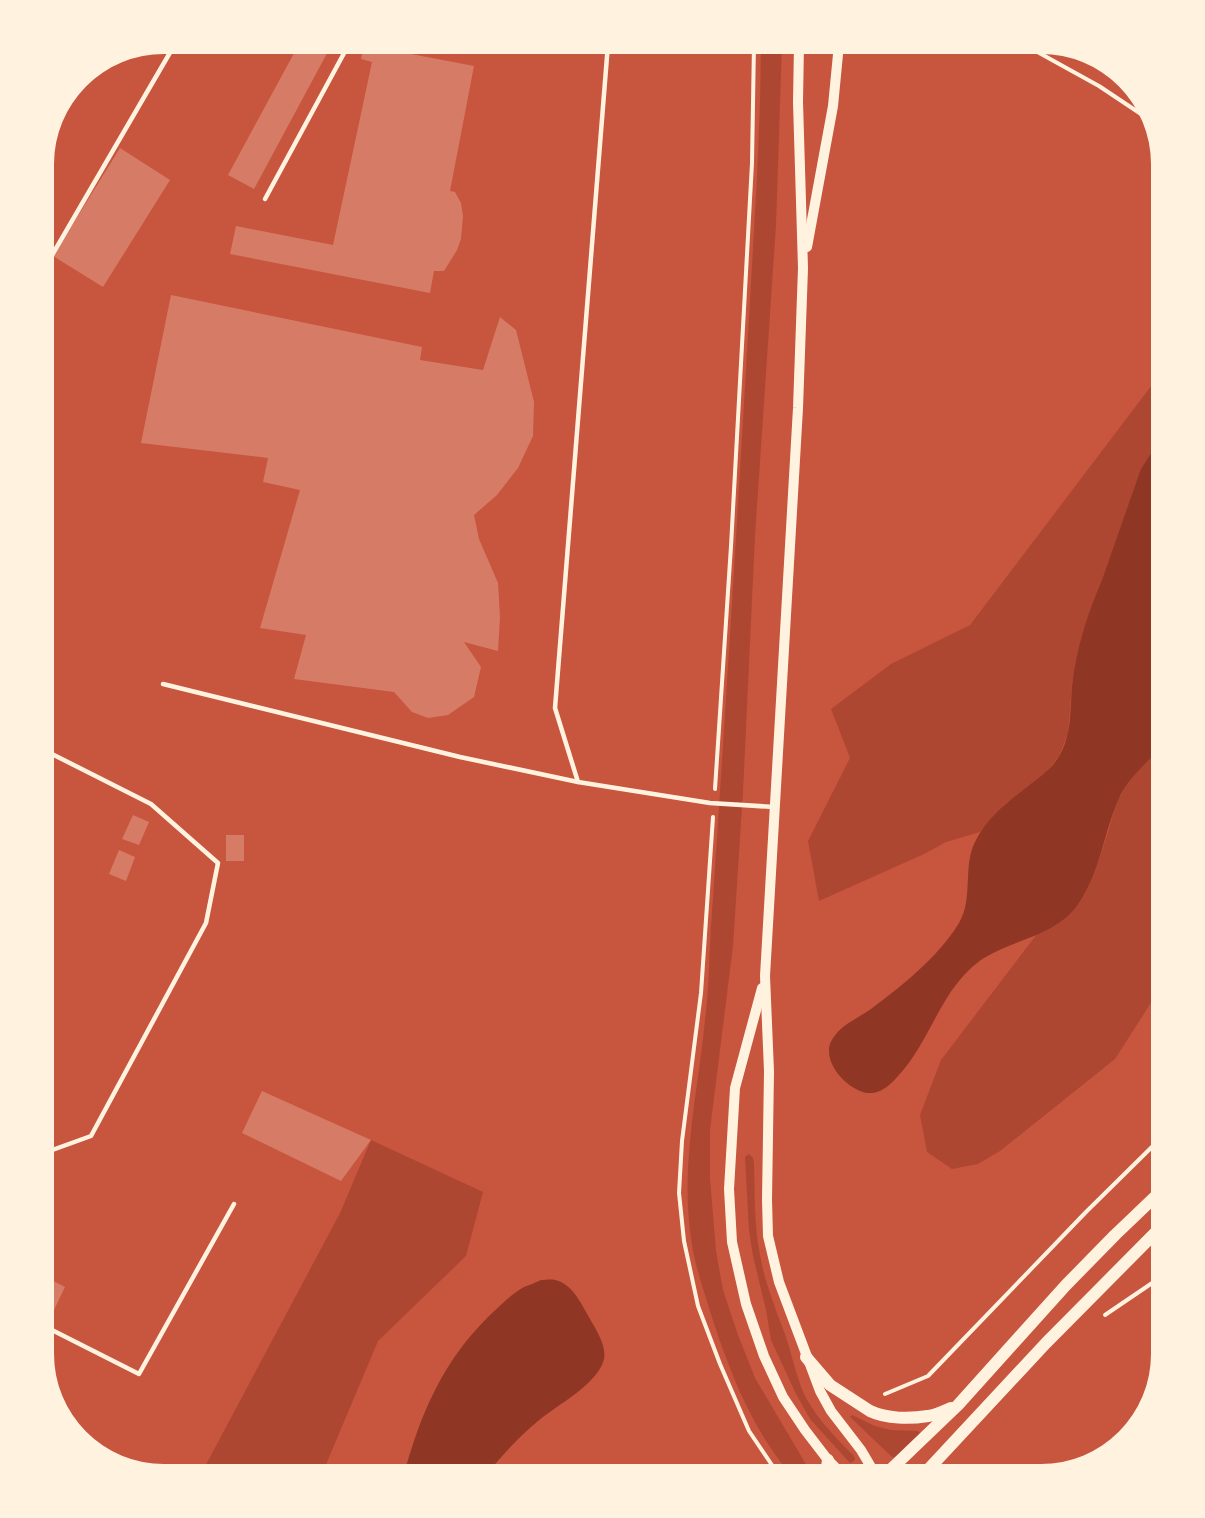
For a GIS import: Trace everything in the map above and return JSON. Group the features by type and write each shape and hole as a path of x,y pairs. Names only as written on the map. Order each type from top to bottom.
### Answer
{"main road":[{"path":"896,1464 958,1405 1066,1285 1151,1201"},
{"path":"933,1464 1151,1237"},
{"path":"806,1357 830,1385 870,1412 906,1418 931,1416 958,1405"},
{"path":"827,1464 828,1460"}],"street":[{"path":"799,54 803,268 798,408 765,976 769,1071 768,1236 780,1282 820,1392 869,1464"},
{"path":"803,268 833,106 838,54"},
{"path":"765,976 735,1088 729,1189 732,1242 746,1304 764,1356 783,1396 805,1430 832,1464"}],"lane":[{"path":"54,251 169,54"},
{"path":"265,199 344,54"},
{"path":"578,782 555,708 607,54"},
{"path":"163,684 460,758 578,782 714,803 775,807"},
{"path":"54,755 151,804 218,863 206,923 91,1136 54,1149"},
{"path":"54,1331 139,1374 234,1204"}],"path":[{"path":"754,54 751,175 732,534 701,993 682,1141 679,1193 684,1241 698,1306 720,1365 749,1431 771,1464"},
{"path":"1041,54 1099,86 1138,112"},
{"path":"884,1394 928,1376 1151,1148"},
{"path":"1104,1316 1151,1284"}],"shaded area":[{"path":"761,54 782,54 776,225 755,536 743,792 733,946 710,1130 710,1179 716,1251 723,1290 738,1335 755,1378 806,1464 782,1464 763,1436 742,1396 724,1352 698,1273 692,1247 688,1210 691,1129 707,997 760,102"},
{"path":"1151,386 1151,467 1083,632 1072,683 1068,734 1059,756 1044,775 1004,805 980,832 946,842 819,901 808,841 850,758 831,709 891,664 970,625"},
{"path":"1150,455 1151,758 1134,775 1121,794 1092,877 1079,903 1070,914 1048,929 996,951 969,970 947,998 910,1062 895,1079 887,1087 877,1092 866,1093 858,1090 850,1086 837,1073 830,1058 831,1042 844,1027 871,1009 931,959 951,935 959,923 966,903 972,850 980,833 990,819 1050,768 1063,750 1070,723 1072,686 1079,645 1141,469"},
{"path":"1151,758 1151,1003 1115,1059 1000,1151 978,1164 952,1169 927,1152 920,1115 941,1060 1037,934 1064,917 1078,904 1095,870 1120,798 1135,775"},
{"path":"371,1140 483,1192 466,1256 378,1341 326,1464 206,1464 340,1213"},
{"path":"749,1154 754,1163 755,1209 762,1265 801,1387 824,1424 854,1456 855,1460 851,1463 810,1419 771,1340 749,1231 745,1157"},
{"path":"541,1280 553,1280 570,1288 601,1341 604,1359 600,1368 594,1377 576,1393 524,1433 496,1464 407,1464 418,1430 435,1390 458,1352 488,1317 524,1287"},
{"path":"852,1415 875,1426 891,1430 918,1431 921,1434 896,1457 892,1457 850,1417"}],"building":[{"path":"294,54 327,54 254,189 228,175"},
{"path":"362,54 411,54 474,66 450,191 455,192 461,203 463,216 461,239 444,271 434,271 430,293 230,254 236,226 333,245 372,62 361,59"},
{"path":"120,148 170,180 103,287 54,257"},
{"path":"171,295 422,347 420,360 483,370 500,317 516,330 534,402 533,436 518,468 497,495 474,515 479,539 498,583 500,617 498,651 464,642 481,667 474,697 448,715 428,718 412,712 394,692 294,679 306,635 260,628 300,490 263,482 268,458 141,443"},
{"path":"133,815 149,822 139,845 122,839"},
{"path":"226,835 244,835 244,861 226,861"},
{"path":"119,850 135,857 126,881 109,874"},
{"path":"262,1091 371,1140 341,1181 242,1133"},
{"path":"54,1281 65,1287 54,1310"}]}
